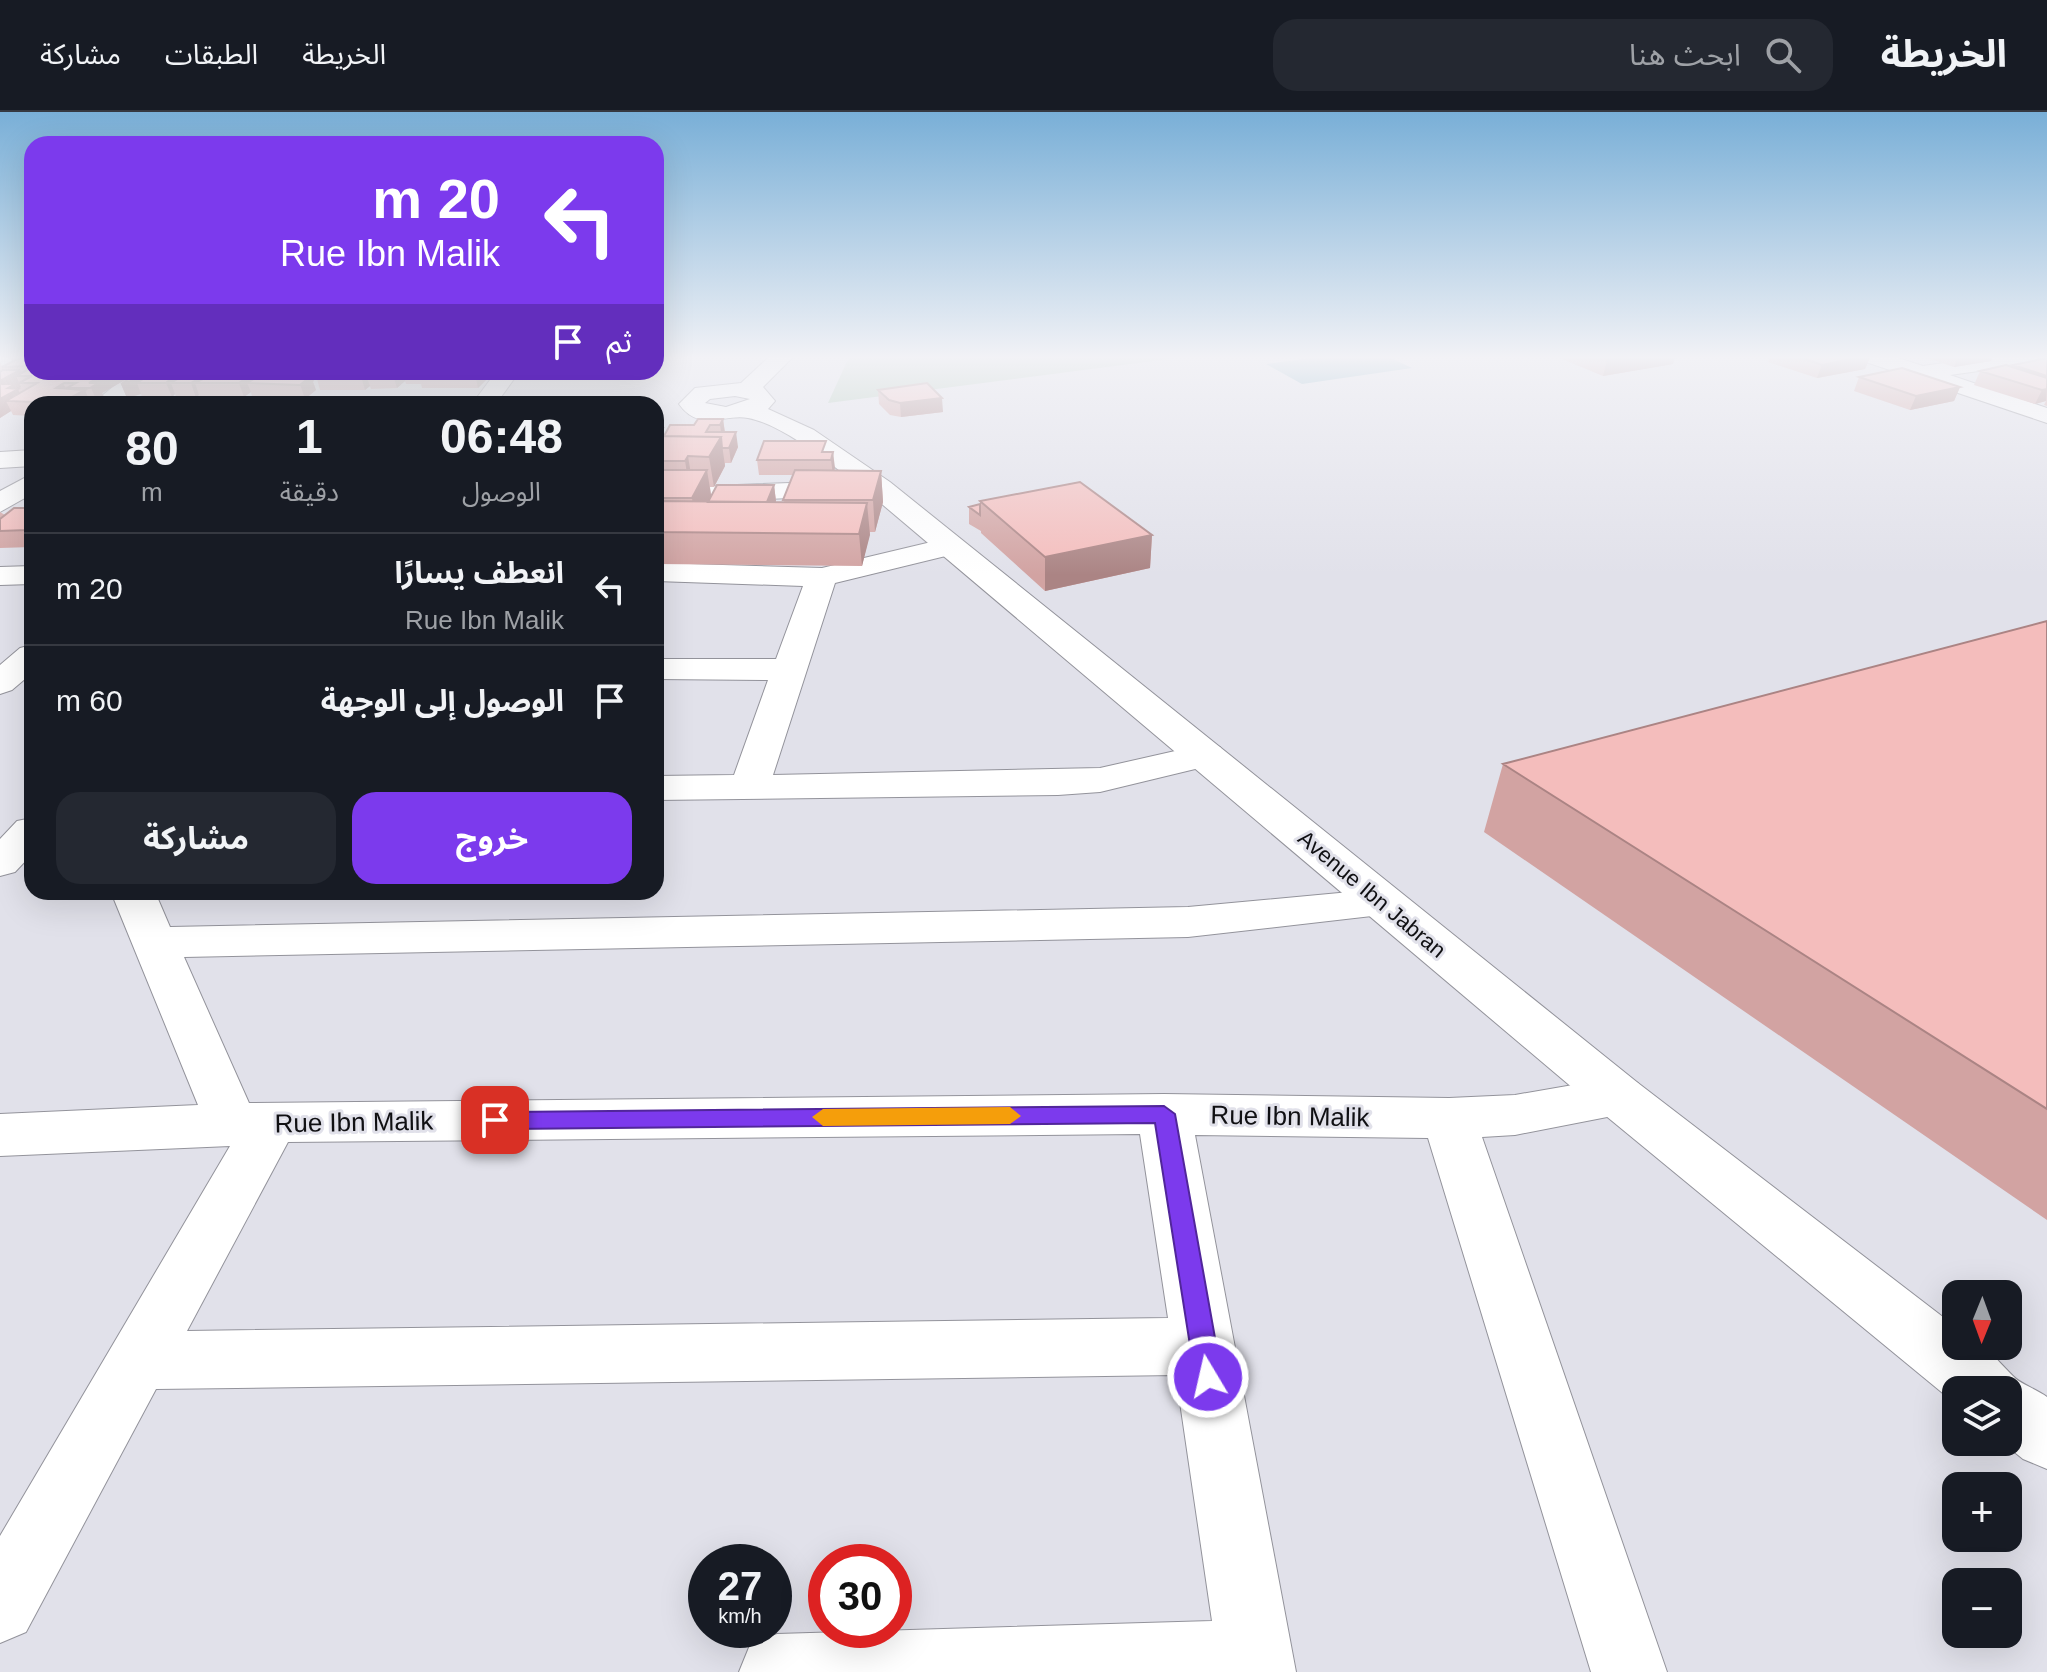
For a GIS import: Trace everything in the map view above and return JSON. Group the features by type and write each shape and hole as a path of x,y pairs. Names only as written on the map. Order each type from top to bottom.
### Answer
{"street":[{"name":"Avenue Ibn Jabran","path":"797,430 880,488 1619,1097 1969,1376"},
{"path":"0,504 24,462"},
{"path":"664,496 880,488"},
{"path":"0,519 24,519"},
{"path":"664,572 822,577 948,547"},
{"path":"749,787 822,577"},
{"path":"0,683 24,662"},
{"path":"664,669 788,670"},
{"path":"664,788 1058,783 1100,780 1206,755"},
{"path":"0,863 24,838"},
{"path":"0,1606 137,1360 253,1124 137,900"},
{"path":"158,942 1188,922 1382,903"},
{"name":"Rue Ibn Malik","path":"0,1135 253,1124 1164,1114 1449,1118 1515,1115 1619,1097"},
{"path":"777,1672 1257,1665 1164,1114"},
{"path":"1449,1118 1629,1672"},
{"path":"137,1360 1203,1346"},
{"path":"2022,1417 2047,1437"}],"building":[{"path":"667,430 736,432 729,448 722,448 721,437 664,436"},
{"path":"664,436 721,437 709,457 688,456 685,461 664,461"},
{"path":"764,441 826,441 822,452 833,452 831,460 757,460"},
{"path":"664,470 707,470 692,498 664,498"},
{"path":"795,470 881,471 873,500 783,500"},
{"path":"1080,482 1152,535 1045,557 980,501"},
{"path":"717,485 774,485 767,502 708,502"},
{"path":"664,501 867,503 859,534 664,532"},
{"path":"980,504 980,515 969,507"},
{"path":"14,508 24,508 24,530 0,531 0,519"},
{"path":"2047,621 2047,1109 1503,764"}],"slow traffic":[{"path":"823,1117 1010,1116"}],"route":[{"path":"495,1120 1164,1114 1208,1377"}]}
